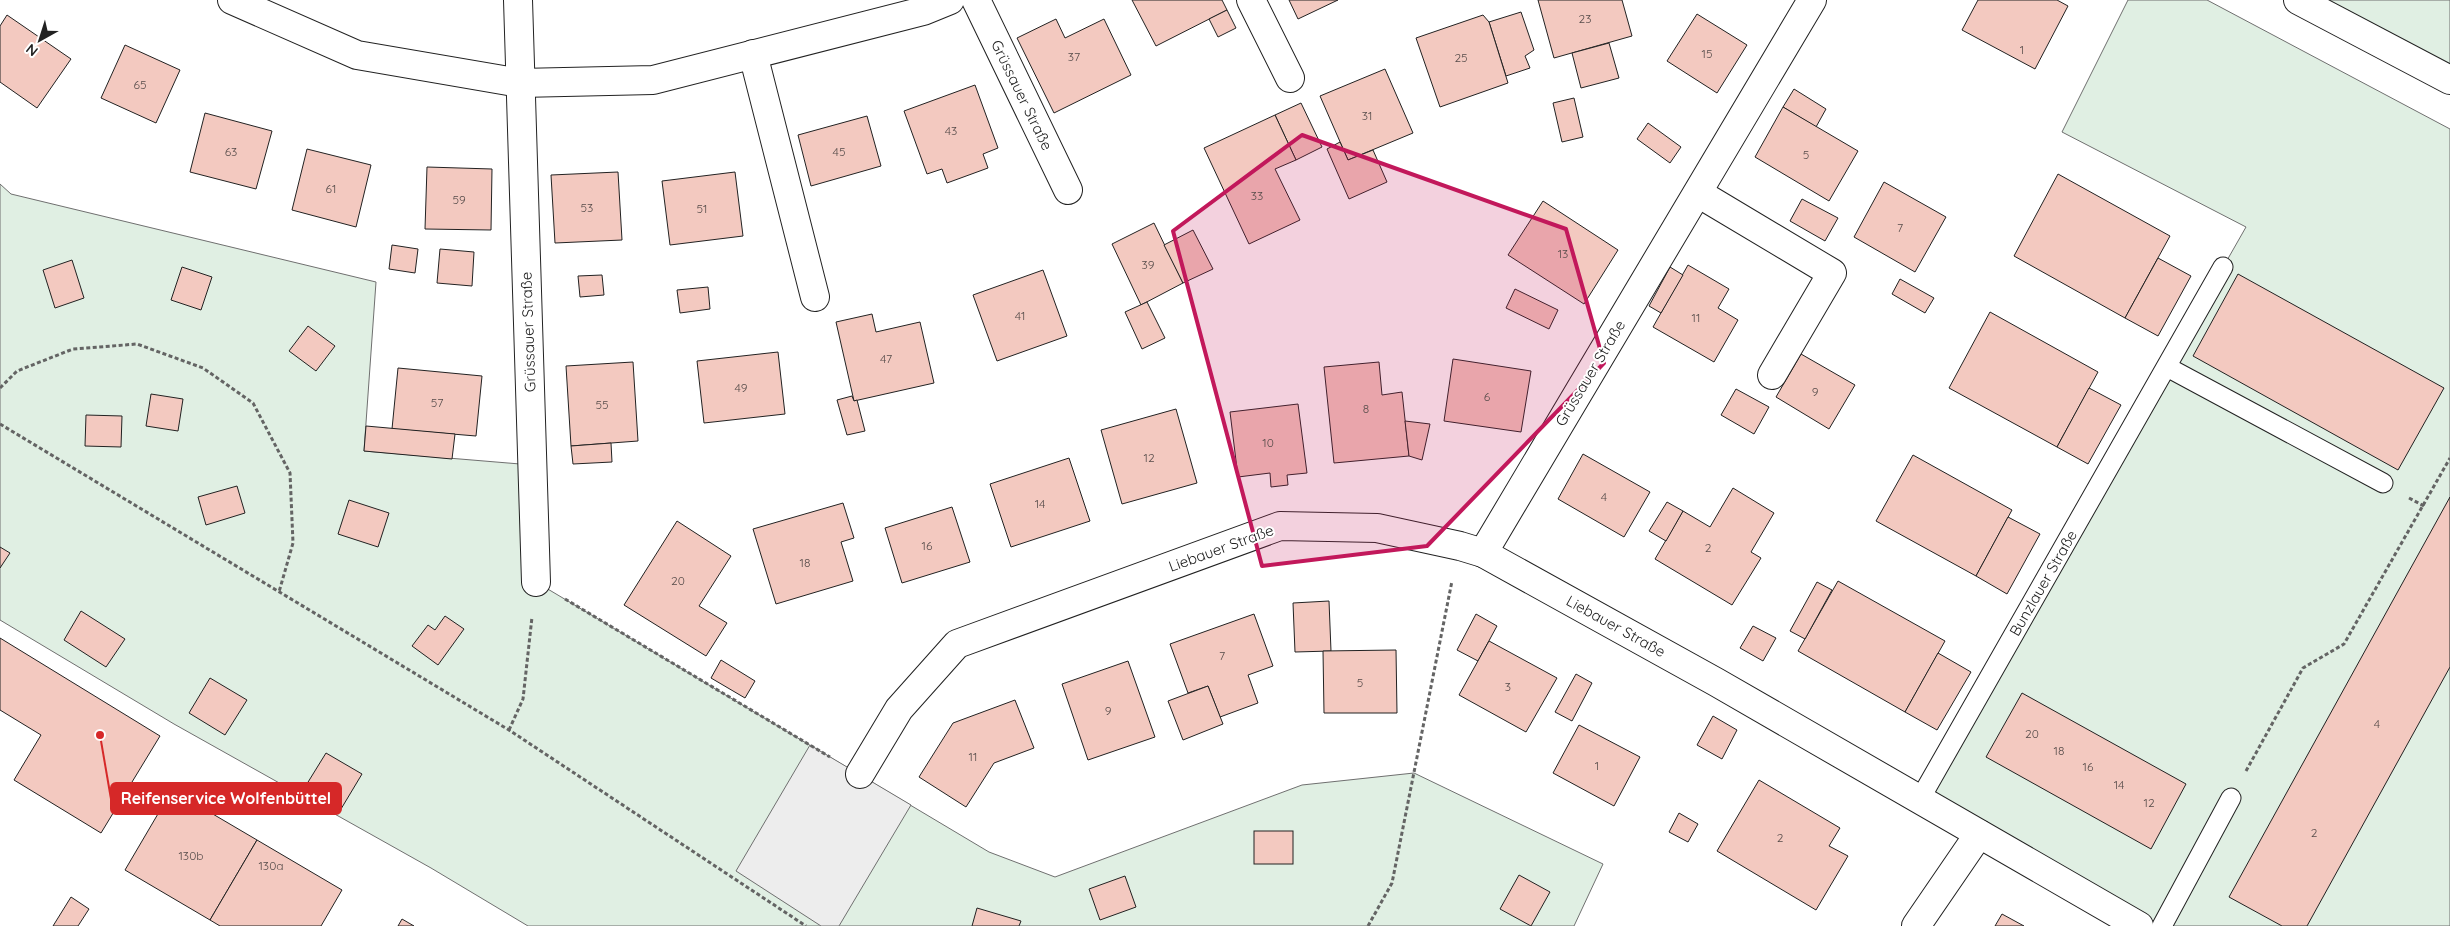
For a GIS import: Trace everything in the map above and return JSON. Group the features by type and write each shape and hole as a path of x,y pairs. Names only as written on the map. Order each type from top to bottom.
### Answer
{"street":[{"path":"232,0 357,55 520,83 653,80 922,11 950,0"},
{"name":"Grüssauer Straße","path":"518,0 536,582"},
{"name":"Grüssauer Straße","path":"976,0 1068,190"},
{"path":"1251,0 1290,78"},
{"name":"Grüssauer Straße","path":"1471,550 1698,193 1812,0"},
{"path":"2298,0 2450,80"},
{"path":"753,54 815,297"},
{"path":"1698,193 1832,273 1772,375"},
{"name":"Liebauer Straße","path":"860,774 900,709 956,644 1280,526 1377,528 1471,550 1716,682 1920,799"},
{"path":"1920,799 2139,926"},
{"path":"1916,926 1979,834"}],"lane":[{"name":"Bunzlauer Straße","path":"1920,799 2223,267"},
{"path":"2167,367 2383,483"},
{"path":"2162,926 2231,798"}],"path":[{"path":"0,388 17,371 73,349 137,344 203,368 253,403 290,472 293,543 279,592"},
{"path":"0,424 509,730 806,926"},
{"path":"2231,798 2303,668 2344,644 2450,458"},
{"path":"1368,926 1392,883 1471,550"},
{"path":"509,730 523,699 536,582 860,774"}],"highlighted area":[{"path":"1302,135 1566,229 1604,363 1427,546 1262,566 1173,231"}],"green space":[{"path":"2128,0 2207,0 2450,129 2450,926 2139,926 1920,799 2246,227 2062,132"},
{"path":"2298,0 2450,0 2450,80"},
{"path":"0,184 11,194 376,282 364,451 532,465 536,582 989,852 1055,877 1302,785 1414,773 1603,864 1574,926 528,926 431,868 174,724 0,620"}],"shaded area":[{"path":"810,745 911,805 839,926 821,926 736,871"}],"building":[{"path":"1132,0 1222,0 1227,10 1156,46"},
{"path":"1289,0 1338,0 1298,19"},
{"path":"1538,0 1622,0 1632,36 1554,58"},
{"path":"1978,0 2057,0 2068,6 2035,69 1962,30"},
{"path":"1227,10 1236,28 1218,37 1209,19"},
{"path":"1521,12 1534,50 1525,56 1530,68 1506,76 1489,22"},
{"path":"1697,14 1747,45 1717,93 1667,61"},
{"path":"7,15 71,59 37,108 0,82 0,26"},
{"path":"1483,15 1489,22 1508,83 1440,107 1416,38"},
{"path":"1056,19 1065,38 1104,19 1131,75 1054,113 1017,38"},
{"path":"1609,43 1619,78 1581,88 1572,53"},
{"path":"125,45 180,70 156,123 101,98"},
{"path":"1385,69 1413,133 1348,160 1320,96"},
{"path":"975,85 998,148 983,154 988,168 947,183 942,169 927,174 904,111"},
{"path":"1794,89 1826,109 1816,127 1783,107"},
{"path":"1574,98 1583,137 1562,142 1553,103"},
{"path":"1301,103 1322,147 1296,160 1275,115"},
{"path":"1783,107 1858,151 1829,201 1755,157"},
{"path":"205,113 272,131 256,189 190,172"},
{"path":"1275,115 1296,160 1275,169 1300,220 1249,244 1204,148"},
{"path":"867,116 881,166 811,186 798,135"},
{"path":"1648,123 1681,147 1670,163 1637,139"},
{"path":"1340,142 1348,160 1373,150 1387,182 1349,199 1327,149"},
{"path":"307,149 371,165 356,227 292,210"},
{"path":"427,167 492,169 491,230 425,229"},
{"path":"618,172 622,240 555,243 551,175"},
{"path":"735,172 743,236 670,245 662,181"},
{"path":"2058,174 2170,236 2125,318 2014,256"},
{"path":"1884,182 1946,217 1915,272 1854,237"},
{"path":"1802,199 1838,218 1825,241 1790,221"},
{"path":"1543,201 1618,250 1584,304 1508,255"},
{"path":"1154,223 1183,283 1141,305 1112,244"},
{"path":"1193,230 1213,269 1183,283 1164,245"},
{"path":"392,245 418,249 415,273 389,269"},
{"path":"440,249 474,252 472,286 437,283"},
{"path":"2158,258 2191,276 2158,336 2125,318"},
{"path":"72,260 84,298 55,308 43,270"},
{"path":"1688,265 1729,289 1718,308 1738,320 1714,362 1653,327"},
{"path":"182,267 212,277 201,310 171,300"},
{"path":"1670,267 1683,275 1661,313 1649,306"},
{"path":"1043,270 1067,336 997,361 973,295"},
{"path":"2238,274 2444,388 2398,470 2193,356"},
{"path":"602,275 604,295 580,297 578,276"},
{"path":"1900,279 1934,298 1925,313 1892,294"},
{"path":"708,287 710,309 680,313 677,290"},
{"path":"1515,289 1558,310 1549,329 1506,308"},
{"path":"1147,302 1165,338 1142,349 1125,312"},
{"path":"1990,312 2098,372 2057,447 1949,388"},
{"path":"872,314 876,332 920,322 934,383 854,401 836,322"},
{"path":"308,326 335,346 316,371 289,351"},
{"path":"778,352 785,414 704,423 697,361"},
{"path":"1801,354 1855,385 1829,429 1776,397"},
{"path":"1453,359 1531,371 1521,432 1444,421"},
{"path":"633,362 638,441 571,446 566,366"},
{"path":"1379,362 1382,395 1402,392 1409,456 1334,463 1324,367"},
{"path":"398,368 482,376 476,436 392,429"},
{"path":"2089,388 2121,405 2088,464 2057,447"},
{"path":"1736,389 1769,407 1754,434 1721,415"},
{"path":"151,394 183,399 178,431 146,426"},
{"path":"852,396 854,401 857,400 865,431 847,435 837,400"},
{"path":"1298,404 1307,473 1287,475 1288,485 1271,487 1270,473 1238,477 1230,412"},
{"path":"1176,409 1197,483 1122,504 1101,430"},
{"path":"86,415 122,416 121,447 85,446"},
{"path":"1405,421 1430,424 1422,460 1409,456"},
{"path":"366,426 455,434 452,459 364,451"},
{"path":"611,443 612,462 573,464 571,446"},
{"path":"1583,454 1650,492 1624,537 1558,499"},
{"path":"1913,455 2012,510 1976,576 1876,521"},
{"path":"1069,458 1090,521 1011,547 990,484"},
{"path":"237,486 245,513 206,525 198,497"},
{"path":"1733,488 1774,513 1751,552 1761,558 1732,605 1655,559 1683,511 1710,527"},
{"path":"2450,497 2450,667 2307,926 2282,926 2229,897"},
{"path":"349,500 389,513 378,547 338,534"},
{"path":"1667,502 1683,511 1666,541 1649,531"},
{"path":"843,503 854,538 841,542 853,581 776,604 753,529"},
{"path":"952,507 970,562 902,583 885,528"},
{"path":"2008,517 2040,534 2007,594 1976,576"},
{"path":"677,521 731,556 699,606 727,623 706,656 624,605"},
{"path":"0,547 10,553 0,568"},
{"path":"1838,581 1945,641 1905,712 1798,651"},
{"path":"1817,582 1832,590 1805,639 1790,631"},
{"path":"1329,601 1331,651 1295,652 1293,603"},
{"path":"81,611 125,639 106,667 64,640"},
{"path":"1254,614 1273,666 1248,675 1258,703 1220,717 1208,686 1188,693 1170,644"},
{"path":"1476,614 1497,626 1478,661 1457,650"},
{"path":"445,616 464,629 438,665 412,646 428,625 435,630"},
{"path":"1753,626 1776,638 1763,661 1740,648"},
{"path":"0,638 160,736 101,833 14,780 41,735 0,710"},
{"path":"1489,641 1557,678 1526,732 1459,695"},
{"path":"1396,650 1397,713 1324,713 1323,651"},
{"path":"1938,653 1971,672 1937,730 1905,712"},
{"path":"721,660 755,681 745,698 711,678"},
{"path":"1128,661 1155,737 1088,760 1062,684"},
{"path":"1576,674 1592,683 1572,721 1555,712"},
{"path":"210,678 247,700 225,735 189,713"},
{"path":"1208,686 1223,724 1183,740 1168,701"},
{"path":"2022,693 2186,784 2151,849 1986,757"},
{"path":"1015,700 1034,748 994,763 966,807 919,777 953,723"},
{"path":"1713,716 1737,730 1722,759 1697,745"},
{"path":"1579,725 1640,757 1614,806 1553,773"},
{"path":"326,753 362,774 341,809 305,787"},
{"path":"1759,780 1840,828 1829,846 1848,856 1816,910 1717,851"},
{"path":"172,790 257,840 210,920 125,870"},
{"path":"1679,813 1698,824 1688,842 1669,832"},
{"path":"1254,831 1293,831 1293,864 1254,864"},
{"path":"257,840 342,890 321,926 220,926 210,920"},
{"path":"1519,875 1550,892 1531,926 1500,909"},
{"path":"1125,876 1136,907 1100,920 1089,889"},
{"path":"71,897 89,909 78,926 53,926"},
{"path":"977,908 1021,921 1019,926 972,926"},
{"path":"2002,914 2024,926 1995,926"},
{"path":"402,919 414,926 398,926"}],"place":[{"name":"Reifenservice Wolfenbüttel","path":"100,735"}]}
